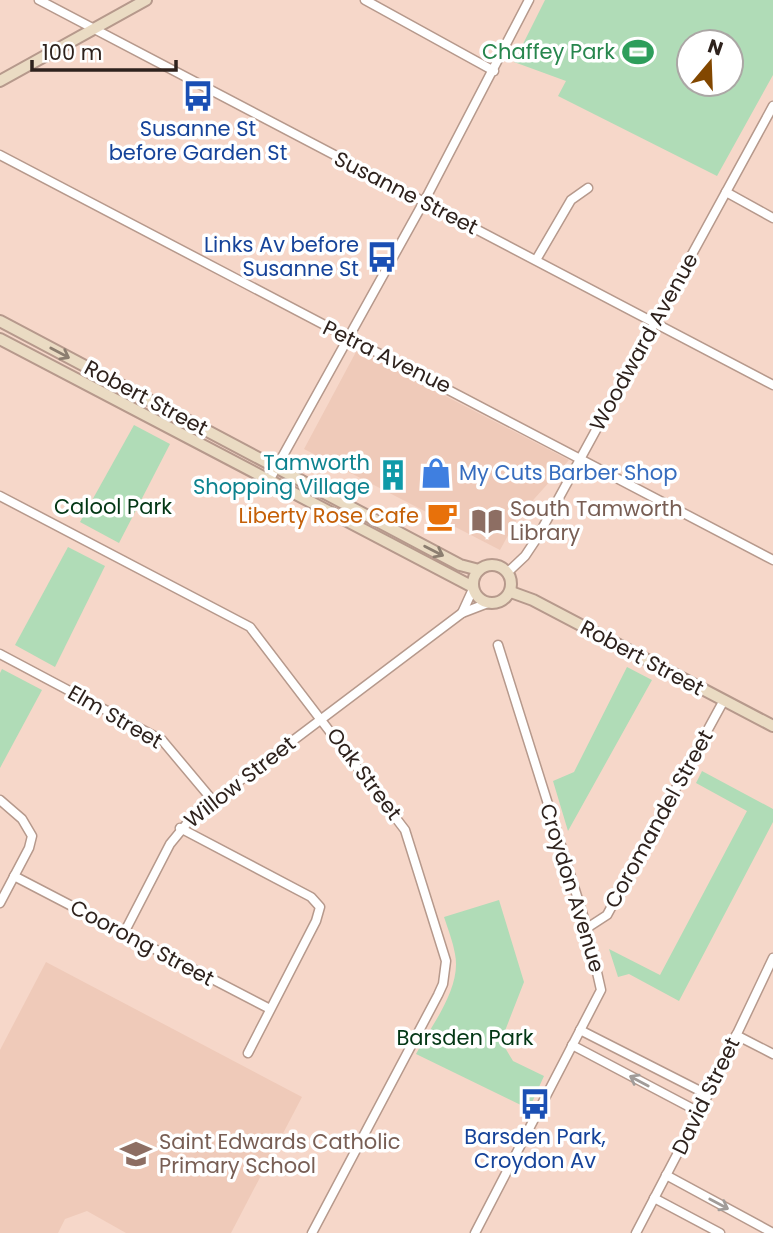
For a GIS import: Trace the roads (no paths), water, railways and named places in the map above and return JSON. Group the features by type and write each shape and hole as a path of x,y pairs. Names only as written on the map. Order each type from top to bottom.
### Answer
{"street":[{"name":"Susanne Street","path":"39,0 773,385"},
{"path":"0,80 146,0"},
{"path":"365,0 494,71"},
{"path":"270,479 424,201 529,0"},
{"name":"Woodward Avenue","path":"508,572 526,556 537,538 773,106"},
{"name":"Petra Avenue","path":"0,155 348,339 581,457 773,560"},
{"path":"536,260 571,200 588,188"},
{"path":"726,192 773,218"},
{"name":"Robert Street","path":"0,321 440,554 479,570"},
{"name":"Robert Street","path":"0,339 473,588"},
{"name":"Oak Street","path":"0,496 250,627 323,718 405,830 446,961 443,984 312,1233"},
{"path":"497,565 508,572 512,582 510,592 503,600 488,603 479,598 473,588 479,570 497,565"},
{"name":"Willow Street","path":"462,612 473,588"},
{"name":"Robert Street","path":"510,592 533,600 773,726"},
{"name":"Willow Street","path":"124,933 180,828 462,612 488,603"},
{"name":"Croydon Avenue","path":"475,1233 601,989 587,928 498,645"},
{"name":"Elm Street","path":"0,654 162,740 214,802"},
{"name":"Coromandel Street","path":"587,928 607,915 724,700"},
{"path":"0,800 22,819 32,836 0,903"},
{"path":"180,828 311,897 320,907 316,921 248,1052"},
{"name":"Coorong Street","path":"14,876 270,1009"},
{"name":"David Street","path":"636,1233 708,1095 773,958"},
{"path":"580,1030 708,1095"},
{"path":"737,1035 773,1054"},
{"path":"572,1045 699,1112"},
{"path":"666,1175 773,1233"},
{"path":"654,1198 720,1233"}],"place":[{"name":"Chaffey Park","path":"638,52"},
{"name":"Susanne St before Garden St","path":"198,96"},
{"name":"Links Av before Susanne St","path":"382,257"},
{"name":"My Cuts Barber Shop","path":"436,473"},
{"name":"Tamworth Shopping Village","path":"393,475"},
{"name":"Liberty Rose Cafe","path":"442,516"},
{"name":"South Tamworth Library","path":"487,521"},
{"name":"Barsden Park, Croydon Av","path":"535,1104"},
{"name":"Saint Edwards Catholic Primary School","path":"136,1154"}],"park label":[{"name":"Calool Park","path":"113,507"},
{"name":"Barsden Park","path":"465,1038"}]}
